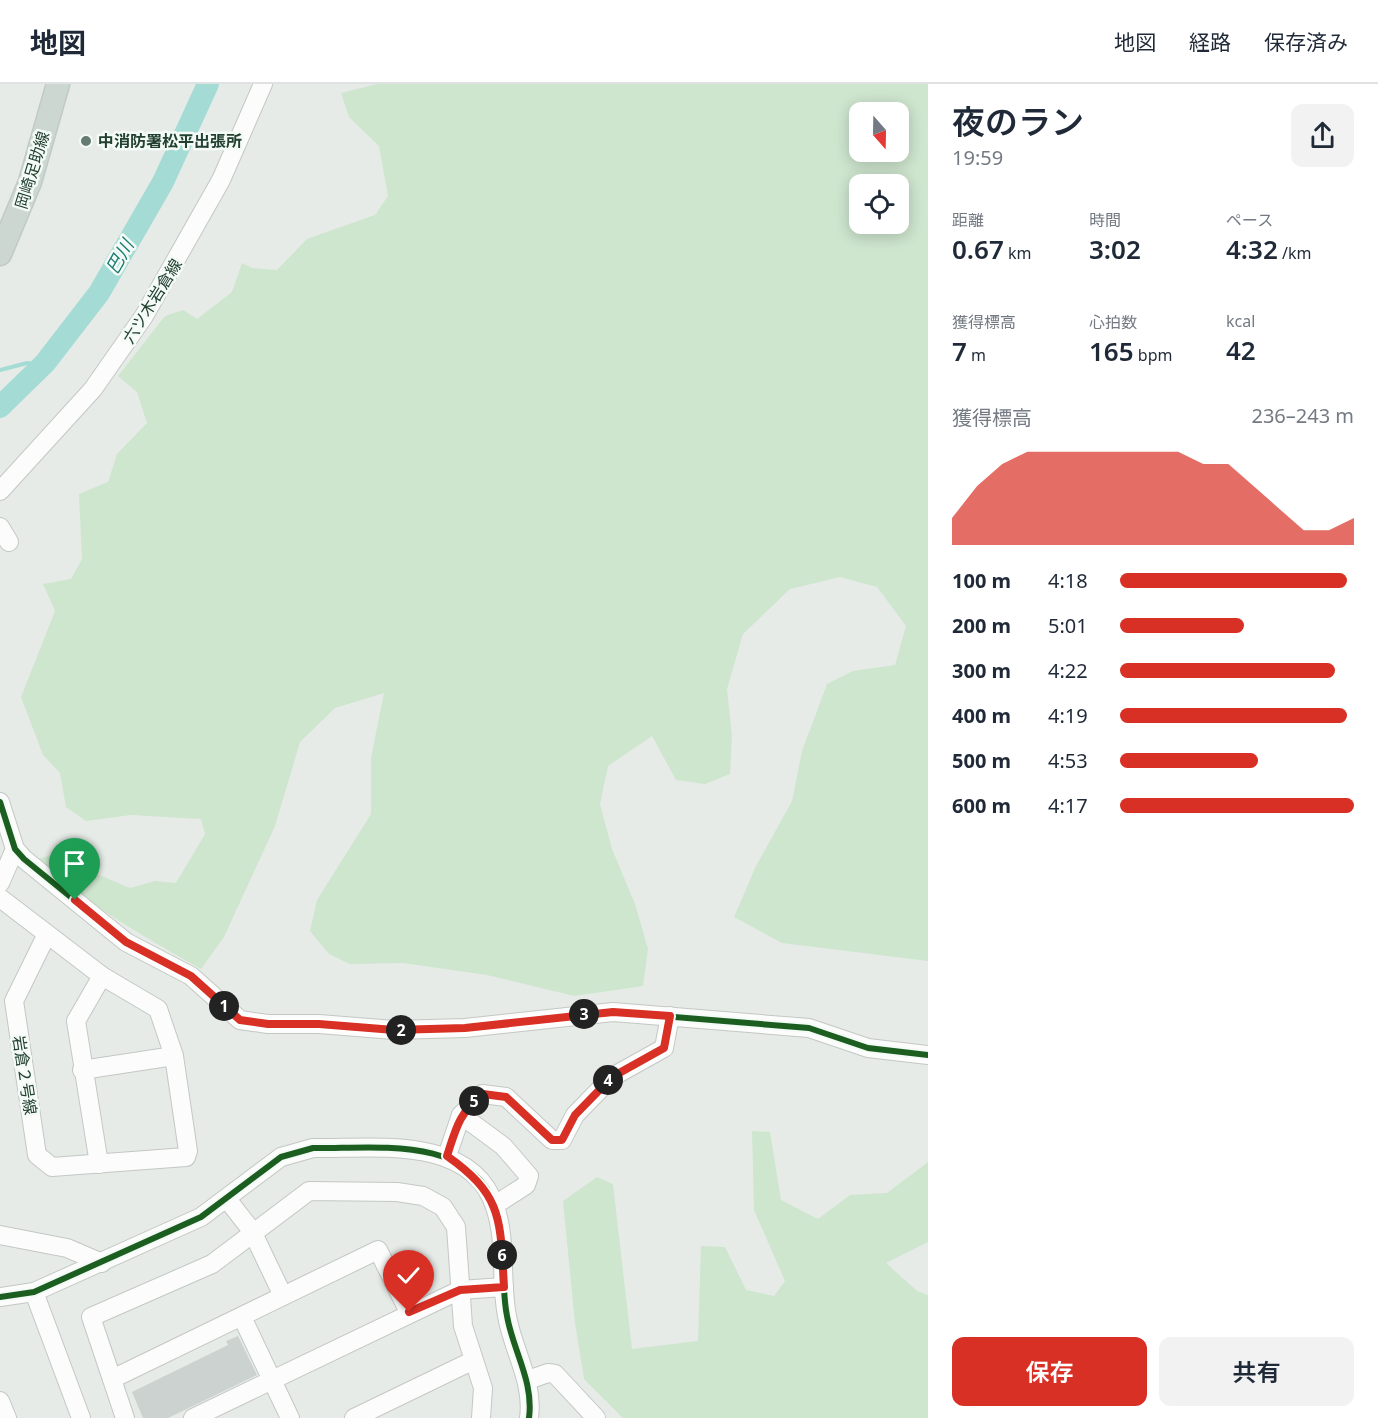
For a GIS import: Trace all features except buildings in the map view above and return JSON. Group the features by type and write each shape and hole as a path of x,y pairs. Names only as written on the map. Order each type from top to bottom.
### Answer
{"main road":[{"name":"岡崎足助線","path":"0,254 14,226 30,182 58,84"}],"street":[{"name":"六ツ木岩倉線","path":"0,491 93,389 144,316 221,180 263,84"},
{"path":"0,802 15,849 24,859 126,942 191,976 240,1020 268,1024 319,1024 394,1030 465,1028 613,1012 809,1028 868,1048 928,1055"},
{"path":"0,883 15,849"},
{"path":"0,898 46,936 102,976 158,1009 174,1056 82,1070"},
{"name":"岩倉２号線","path":"46,936 14,1001 37,1155 51,1167 186,1158 188,1151 174,1056"},
{"path":"99,1164 82,1070 76,1021 102,976"},
{"path":"447,1156 460,1115 483,1094 502,1095 530,1117 552,1140 562,1140 575,1115 612,1077 664,1048 670,1016"},
{"path":"460,1115 503,1146 529,1176 526,1185 495,1206"},
{"path":"0,1297 34,1292 201,1216 281,1157 297,1151 313,1148 421,1149 447,1156 470,1172 485,1188 495,1206 501,1234 507,1316 528,1380 529,1418"},
{"path":"126,1418 91,1317 212,1264 309,1191 397,1192 423,1196 443,1207 456,1227 463,1326 472,1361 483,1388 481,1418"},
{"path":"227,1199 252,1232 283,1296"},
{"path":"0,1235 67,1248 102,1263"},
{"path":"112,1379 378,1250 409,1312"},
{"path":"193,1418 409,1312 460,1290 504,1287"},
{"path":"34,1292 81,1418"},
{"path":"242,1317 290,1418"},
{"path":"354,1418 472,1361"},
{"path":"528,1380 548,1373 555,1374 596,1418"},
{"path":"0,1401 7,1418"}],"green space":[{"path":"377,84 928,84 928,961 782,943 734,917 756,866 792,801 802,751 827,684 853,671 895,665 906,626 877,587 840,577 790,589 743,634 727,689 732,736 730,774 705,784 676,780 652,736 608,766 600,804 612,849 635,904 648,949 643,986 574,996 487,975 403,963 350,964 329,954 310,931 317,900 371,814 371,758 384,693 335,708 300,742 275,826 224,937 201,969 95,905 37,859 52,855 130,888 155,881 176,883 205,834 201,819 131,815 86,821 66,807 60,773 43,755 21,697 55,611 43,584 71,579 82,559 79,494 108,482 117,454 147,423 137,392 118,376 165,316 183,310 197,319 232,292 242,263 252,268 277,270 307,239 375,215 388,196 379,146 349,117 341,93"},
{"path":"752,1131 770,1132 781,1200 818,1219 850,1195 887,1193 928,1162 928,1242 886,1263 917,1291 928,1295 928,1418 623,1418 584,1379 575,1323 563,1201 597,1177 613,1184 632,1349 698,1341 701,1246 725,1247 746,1290 774,1296 785,1281 754,1210"}],"waterway":[{"name":"巴川","path":"0,407 45,363 99,293 163,182 208,84"},
{"path":"0,370 27,363 48,365"}],"cycle path":[{"path":"0,802 15,849 24,859 126,942 191,976 240,1020 268,1024 319,1024 394,1030 465,1028 613,1012 809,1028 868,1048 928,1055"},
{"path":"0,1297 34,1292 201,1217 281,1157 313,1148 363,1147 418,1151 443,1157 465,1167 483,1184 495,1207 501,1234 507,1316 529,1391 529,1418"}],"place":[{"name":"中消防署松平出張所","path":"86,141"}],"route":[{"path":"75,900 126,942 191,976 240,1020 268,1024 319,1024 394,1030 465,1028 613,1012 670,1016 664,1048 637,1060 612,1077 575,1115 562,1140 552,1140 530,1117 502,1095 483,1094 460,1115 447,1156 470,1172 485,1188 495,1206 501,1234 504,1287 460,1290 409,1312"}]}
